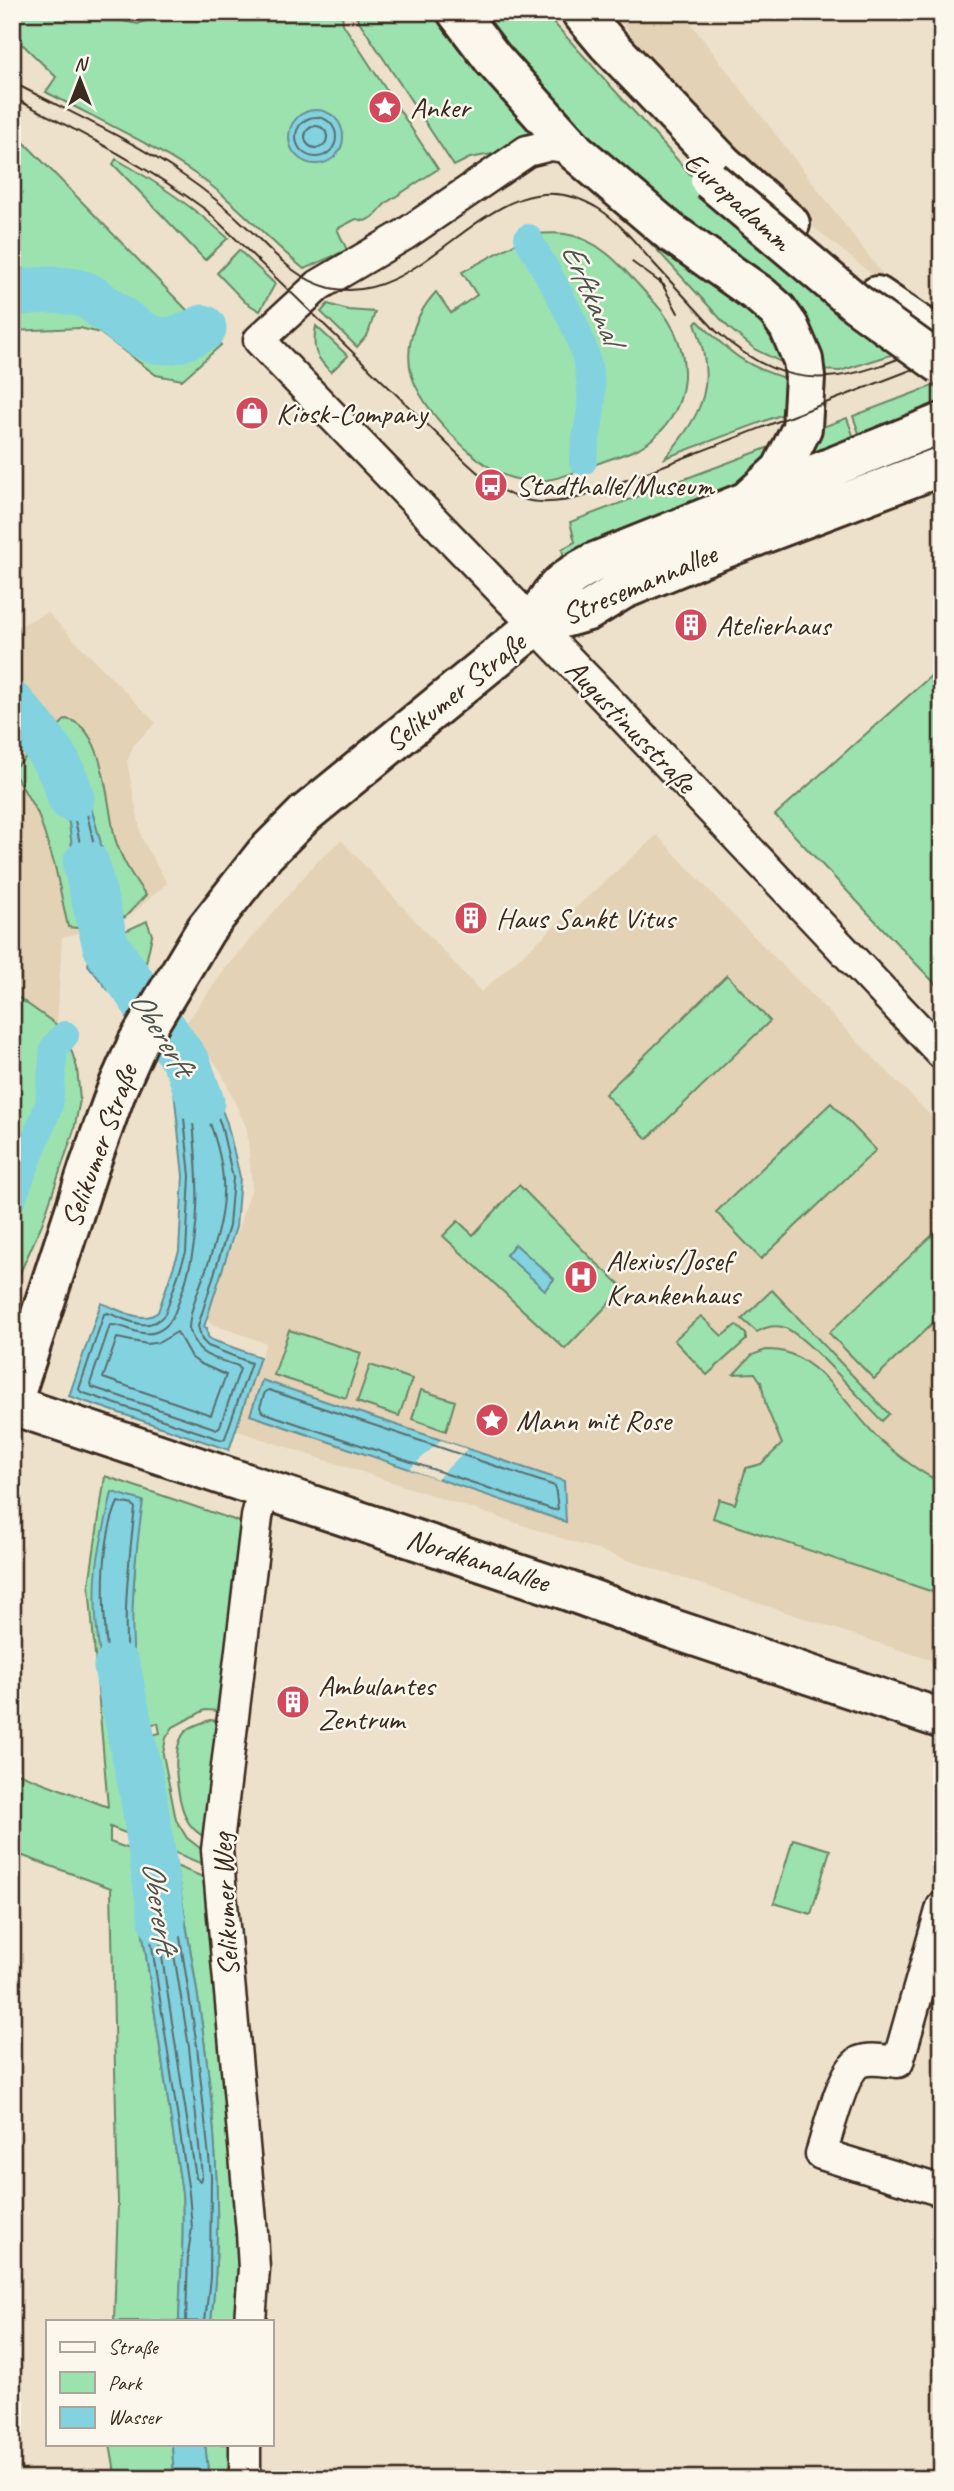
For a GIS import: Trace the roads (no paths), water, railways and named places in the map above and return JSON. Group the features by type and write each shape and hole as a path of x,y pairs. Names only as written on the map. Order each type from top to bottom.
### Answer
{"main road":[{"path":"457,12 493,59 576,152 669,230 760,295 777,310 797,342 805,377 802,428 781,470 747,501"},
{"name":"Europadamm","path":"557,12 596,57 856,303 942,365"},
{"name":"Europadamm","path":"581,12 716,172 778,214 876,295 942,340"},
{"name":"Stresemannallee","path":"535,626 545,600 578,571 665,533 942,424"},
{"name":"Stresemannallee","path":"535,626 588,611 622,590 702,557 942,466"},
{"name":"Selikumer Straße","path":"16,1392 46,1295 117,1089 152,1018 206,929 265,854 305,814 535,626"},
{"name":"Nordkanalallee","path":"16,1392 263,1490 942,1719"}],"street":[{"name":"Augustinusstraße","path":"576,152 551,145 527,151 404,235 319,285 258,340 535,626 942,1054"},
{"name":"Selikumer Weg","path":"250,2320 254,2269 251,2221 216,1850 257,1517 263,1490"},
{"path":"942,1907 898,2062 878,2059 860,2062 849,2071 821,2154 942,2191"},
{"path":"245,2446 245,2479"}],"water":[{"path":"316,110 335,118 343,137 335,156 316,164 297,156 289,137 297,118"},
{"path":"54,730 72,751 100,840 114,920 89,929 77,885 69,823 50,772 35,749"},
{"path":"114,936 146,963 132,990 125,994 108,990 88,965 93,943"},
{"path":"179,1032 203,1062 227,1123 240,1177 236,1227 204,1327 212,1340 260,1357 229,1450 69,1396 101,1303 138,1316 152,1316 158,1312 179,1251 183,1176 173,1081 163,1065"},
{"path":"515,1244 554,1279 545,1290 506,1255"},
{"path":"262,1380 564,1481 566,1522 250,1415"},
{"path":"112,1492 143,1501 132,1614 134,1669 143,1726 113,1732 102,1671 96,1607 98,1557"},
{"path":"145,1737 171,1851 128,1834 115,1743"},
{"path":"130,1849 176,1866 186,1922 204,2036 215,2150 216,2264 211,2320 179,2320 183,2241 182,2193"},
{"path":"172,2446 205,2446 209,2479 174,2479"}],"waterway":[{"name":"Erftkanal","path":"528,238 572,319 587,362 591,407 583,461"},
{"path":"12,293 57,290 83,294 141,334 162,341 187,336 203,328"},
{"name":"Obererft","path":"12,705 55,760 71,798"},
{"name":"Obererft","path":"86,864 106,946 188,1065 201,1102"},
{"path":"12,1199 49,1105 54,1048 65,1035"},
{"name":"Obererft","path":"117,1667 143,1793 162,1921"}],"tram line":[{"path":"12,82 164,163 218,202 296,272 330,288 366,289 400,276 495,211 528,197 562,194 599,209 613,219 716,331 745,354 773,369 800,376 826,377 853,373 942,341"},
{"path":"12,97 136,164 206,210 467,463 494,485 520,499 549,502 585,496 942,358"},
{"path":"632,262 665,286"},
{"path":"660,280 678,313"}],"place":[{"name":"Anker","path":"385,107"},
{"name":"Kiosk-Company","path":"252,413"},
{"name":"Stadthalle/Museum","path":"491,485"},
{"name":"Atelierhaus","path":"691,625"},
{"name":"Haus Sankt Vitus","path":"471,918"},
{"name":"Alexius/Josef Krankenhaus","path":"581,1277"},
{"name":"Mann mit Rose","path":"492,1420"},
{"name":"Ambulantes Zentrum","path":"293,1702"}]}
